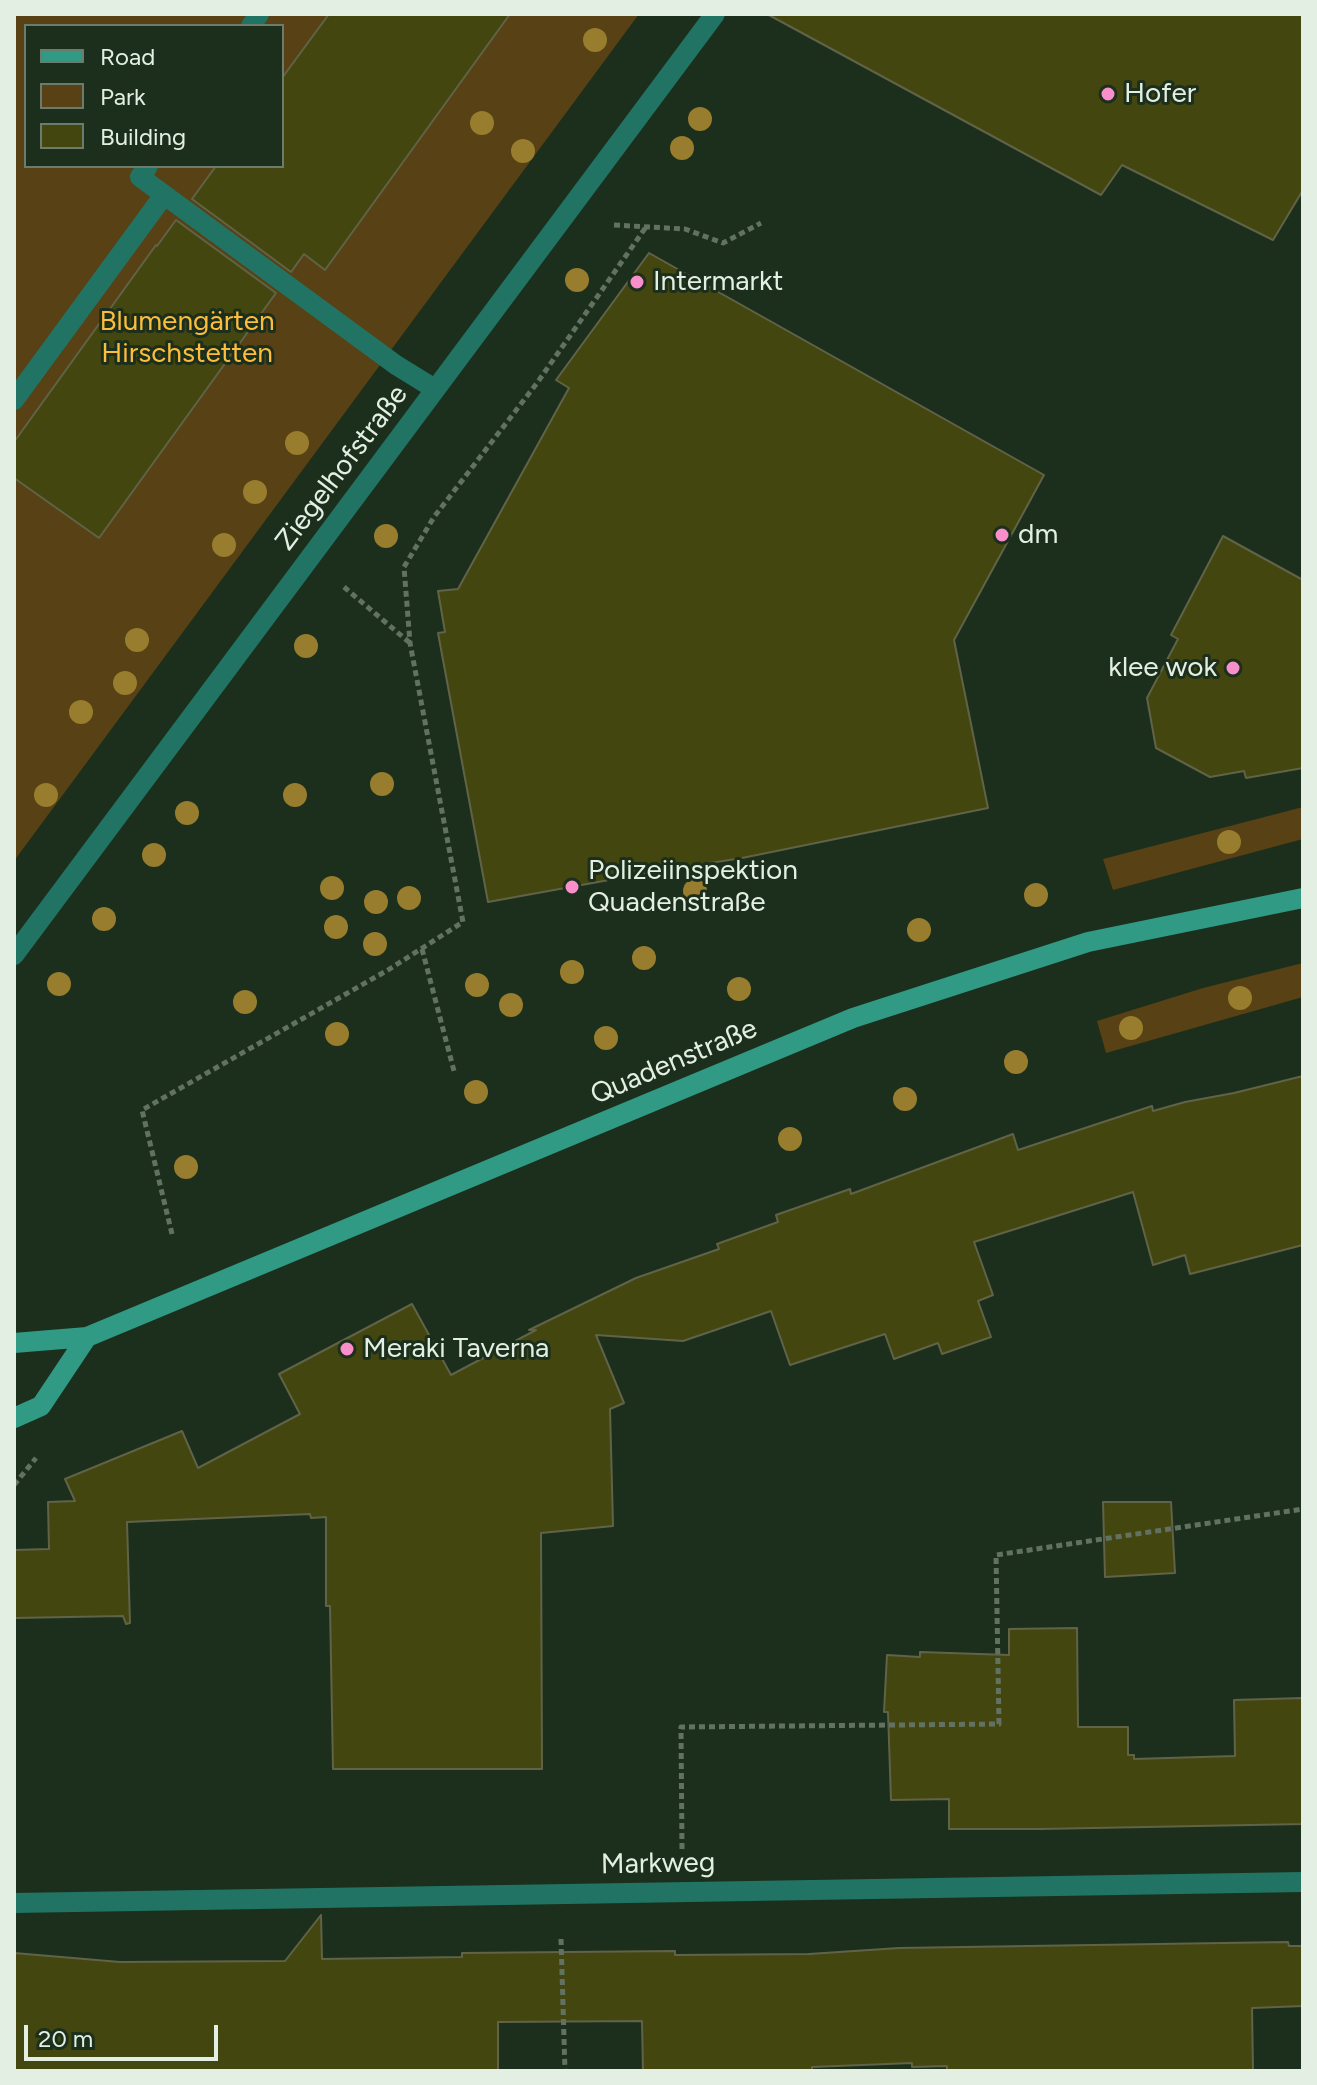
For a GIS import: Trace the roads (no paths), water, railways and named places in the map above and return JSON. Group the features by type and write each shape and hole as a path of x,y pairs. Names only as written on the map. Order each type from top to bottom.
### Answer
{"street":[{"name":"Ziegelhofstraße","path":"14,955 715,14"},
{"path":"147,168 140,177 396,365 435,389"},
{"path":"14,400 164,195"},
{"name":"Quadenstraße","path":"14,1343 87,1337 853,1018 1088,942 1303,898"},
{"path":"14,1418 41,1406 87,1337"},
{"name":"Markweg","path":"14,1903 1303,1882"}],"place":[{"name":"Hofer","path":"1108,94"},
{"name":"Intermarkt","path":"637,282"},
{"name":"dm","path":"1002,535"},
{"name":"klee wok","path":"1233,668"},
{"name":"Polizeiinspektion Quadenstraße","path":"572,887"},
{"name":"Meraki Taverna","path":"347,1349"}],"park label":[{"name":"Blumengärten Hirschstetten","path":"187,338"}]}
